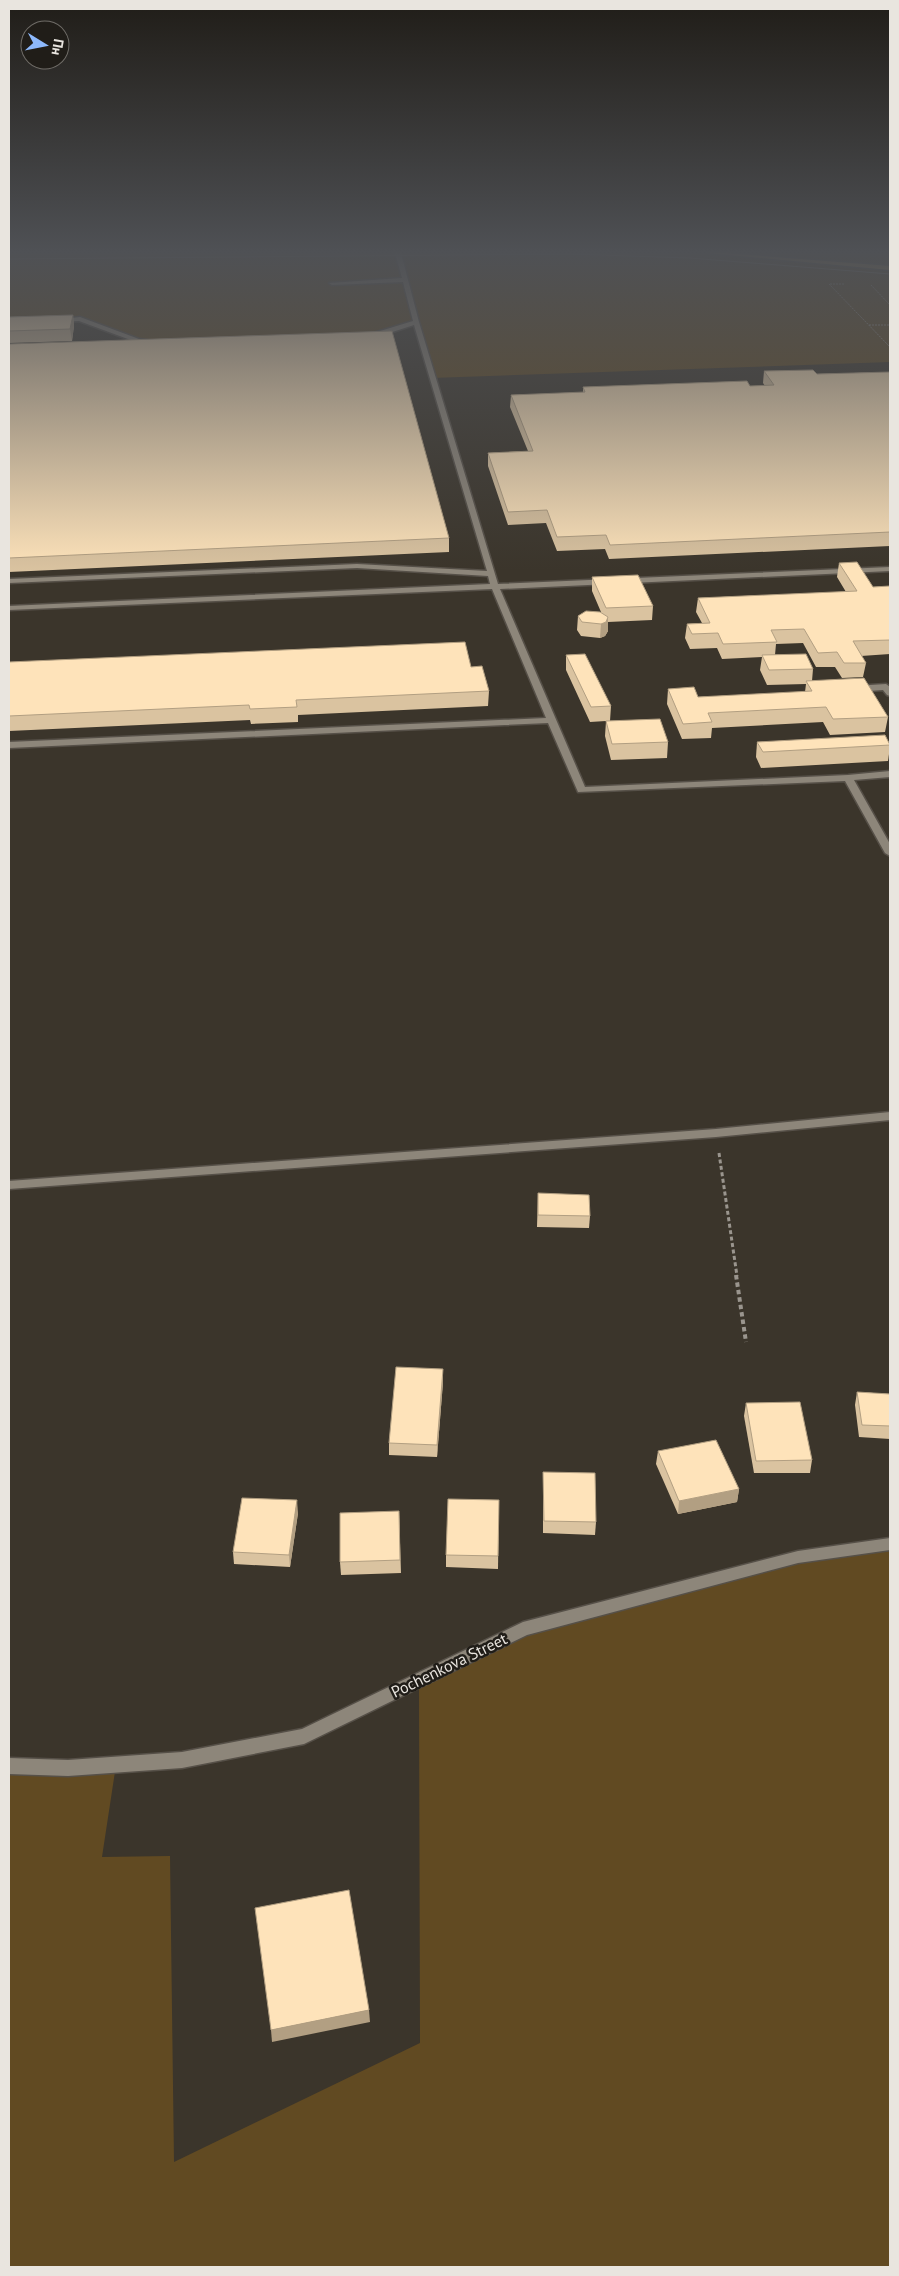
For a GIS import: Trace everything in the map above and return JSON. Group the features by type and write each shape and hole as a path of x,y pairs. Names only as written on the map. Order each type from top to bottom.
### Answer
{"street":[{"path":"427,359 495,586 581,790 848,778 890,774"},
{"path":"9,581 357,566 492,574"},
{"path":"9,608 890,569"},
{"path":"847,689 886,686 890,693"},
{"path":"9,745 552,720"},
{"path":"848,778 890,853"},
{"path":"9,1186 716,1133 890,1116"},
{"name":"Pochenkova Street","path":"9,1766 68,1768 182,1760 304,1736 523,1629 798,1557 890,1544"}],"path":[{"path":"716,1133 746,1342"}],"shaded area":[{"path":"426,359 890,359 890,362 432,378"},
{"path":"890,1544 890,2267 9,2267 9,1766 68,1768 116,1765 102,1857 170,1856 174,2162 420,2043 419,1680 523,1629 798,1557"}],"building":[{"path":"9,359 400,359 449,538 9,558"},
{"path":"813,370 817,374 890,372 890,532 610,545 606,535 557,537 547,510 508,512 488,453 533,451 511,395 585,392 583,387 747,381 750,386 774,385 764,371"},
{"path":"857,562 873,587 890,586 890,640 853,641 866,663 844,663 837,652 818,653 804,629 771,630 777,642 723,644 718,633 692,634 687,624 710,623 698,598 857,591 839,563"},
{"path":"638,575 653,606 606,608 592,577"},
{"path":"586,611 600,612 608,617 606,622 601,624 582,622 578,616"},
{"path":"465,642 471,667 482,666 489,691 296,700 297,707 250,709 249,705 9,716 9,662"},
{"path":"585,654 611,706 591,707 566,655"},
{"path":"806,654 813,669 769,670 762,655"},
{"path":"864,678 888,717 833,719 826,707 708,713 712,722 683,724 668,689 694,687 698,697 812,691 806,681"},
{"path":"660,719 668,742 612,744 606,721"},
{"path":"885,735 890,745 763,752 757,742"},
{"path":"538,1193 589,1195 590,1216 538,1215"},
{"path":"396,1367 443,1369 437,1445 389,1443"},
{"path":"857,1392 890,1394 890,1426 862,1425"},
{"path":"800,1402 812,1460 756,1461 746,1403"},
{"path":"716,1440 739,1489 679,1501 658,1451"},
{"path":"543,1472 595,1473 596,1522 544,1521"},
{"path":"242,1498 297,1500 289,1555 233,1552"},
{"path":"448,1499 499,1500 498,1556 446,1555"},
{"path":"399,1511 400,1560 340,1562 340,1513"},
{"path":"349,1890 369,2010 271,2030 255,1908"}]}
